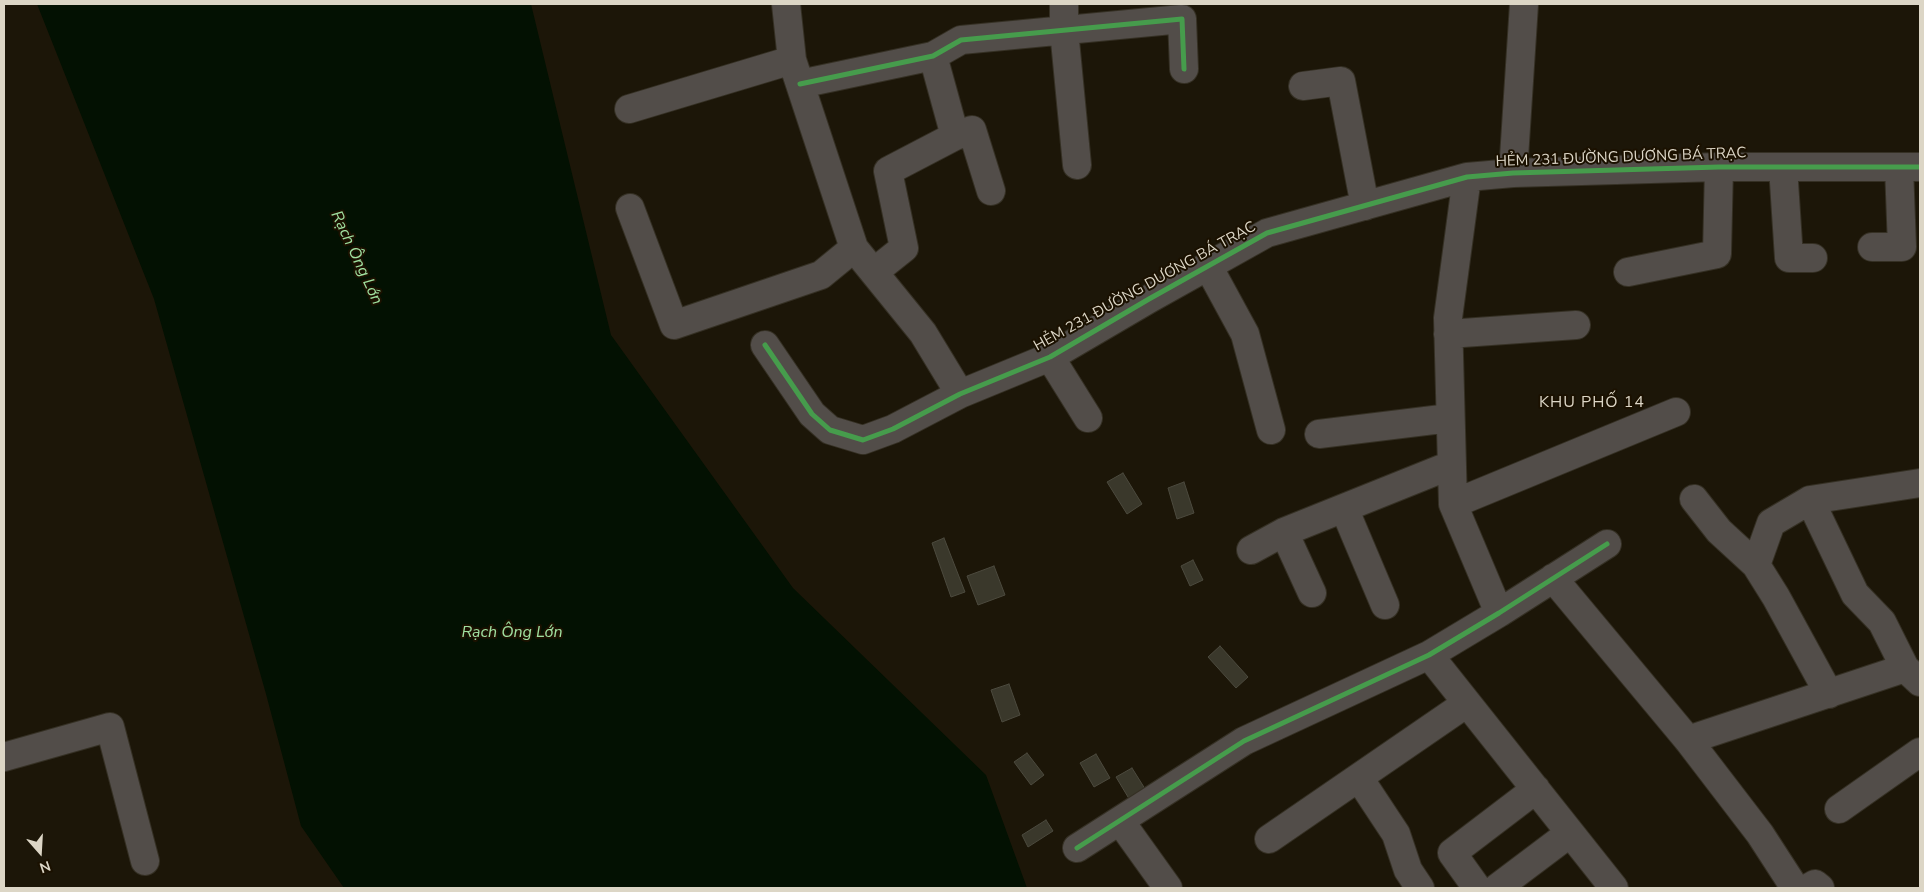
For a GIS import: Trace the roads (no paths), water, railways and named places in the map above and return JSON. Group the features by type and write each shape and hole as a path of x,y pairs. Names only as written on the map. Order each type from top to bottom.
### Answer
{"street":[{"path":"786,4 796,72 854,248 922,333 960,394"},
{"path":"1513,173 1524,4"},
{"path":"629,109 796,72 934,56 961,40 1064,17 1182,19 1184,69"},
{"path":"1064,17 1077,165"},
{"path":"934,56 954,136"},
{"path":"1303,86 1341,81 1365,206"},
{"path":"874,272 904,248 888,171 954,136 972,130 991,191"},
{"path":"1628,272 1717,254 1719,166"},
{"name":"HẺM 231 ĐƯỜNG DƯƠNG BÁ TRẠC","path":"765,345 812,414 830,430 863,440 893,429 960,394 1050,357 1267,233 1467,177 1513,173 1719,166 1910,167"},
{"path":"1783,167 1789,258 1814,258"},
{"path":"1872,247 1902,247 1910,167"},
{"path":"1467,177 1448,318 1452,504 1499,613"},
{"path":"630,208 674,325 821,275 854,248"},
{"path":"1208,266 1245,334 1271,430"},
{"path":"1448,334 1576,325"},
{"path":"1050,357 1088,418"},
{"path":"1452,504 1676,412"},
{"path":"1319,434 1450,418"},
{"path":"1251,550 1284,532 1451,465"},
{"path":"1756,565 1771,523 1810,500 1920,483"},
{"path":"1694,499 1719,531 1756,565 1776,597 1829,694"},
{"path":"1688,740 1829,694 1912,675 1882,622 1855,594 1810,500"},
{"path":"1344,508 1385,605"},
{"path":"1284,532 1312,593"},
{"path":"1077,848 1244,741 1430,654 1608,544"},
{"path":"1553,578 1688,740 1760,834 1795,888"},
{"path":"1430,654 1614,888"},
{"path":"1270,840 1468,702"},
{"path":"4,757 110,727 145,861"},
{"path":"1839,809 1920,752"},
{"path":"1358,778 1396,834 1408,870 1420,888"},
{"path":"1477,888 1452,853 1536,789"},
{"path":"1120,821 1168,888"},
{"path":"1497,888 1570,833"},
{"path":"1808,888 1815,884 1820,888"}],"water":[{"name":"Rạch Ông Lớn","path":"37,4 531,4 611,335 793,588 986,775 1027,888 344,888 301,826 266,694 154,299"}],"district":[{"name":"KHU PHỐ 14","path":"1592,403"}]}
